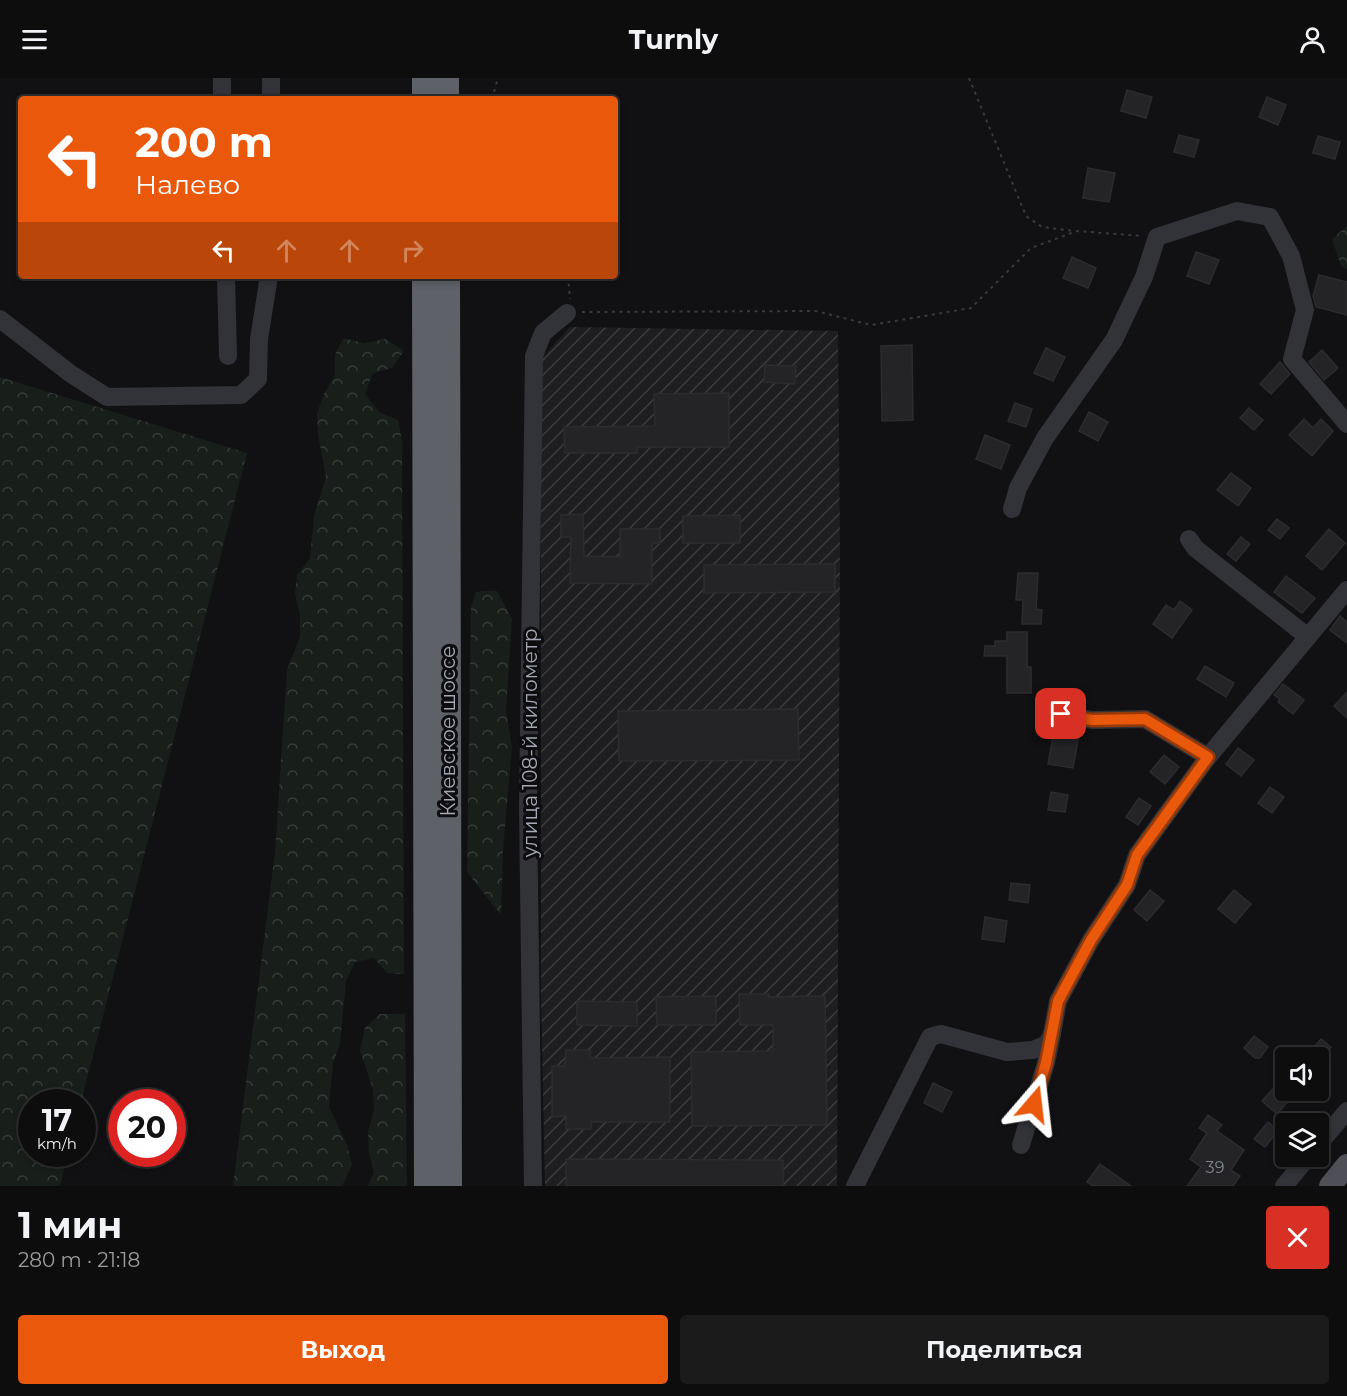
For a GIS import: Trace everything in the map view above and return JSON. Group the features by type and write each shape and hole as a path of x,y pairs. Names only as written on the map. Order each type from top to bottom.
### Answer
{"highway":[{"path":"425,78 425,96"},
{"path":"446,78 446,96"},
{"name":"Киевское шоссе","path":"425,279 427,1186"},
{"name":"Киевское шоссе","path":"447,279 449,1186"}],"main road":[{"path":"1330,1186 1347,1165"}],"street":[{"path":"222,78 222,96"},
{"path":"271,78 271,96"},
{"path":"1012,509 1018,488 1045,438 1114,340 1144,277 1157,237 1237,211 1270,217 1291,256 1305,310 1292,359 1347,424"},
{"path":"226,279 228,356"},
{"path":"0,320 70,374 107,398 241,395 258,380 260,339 269,279"},
{"name":"улица 108-й километр","path":"533,1186 528,808 534,356 543,333 567,313"},
{"path":"1189,538 1195,548 1308,637"},
{"path":"1021,1145 1046,1063 1058,1001 1091,940 1127,885 1137,855 1208,757 1347,590"},
{"path":"1061,714 1092,720 1145,719 1208,757"},
{"path":"855,1186 930,1037 941,1034 1007,1052 1033,1050 1047,1044 1052,1034"},
{"path":"1329,1132 1347,1111"},
{"path":"1284,1186 1300,1167"}],"path":[{"path":"493,96 498,78"},
{"path":"969,78 1026,216 1042,227 1157,237"},
{"path":"568,279 570,294 567,313 816,310 871,325 971,308 1031,248 1077,231"}],"shaded area":[{"path":"570,327 838,331 840,547 837,1186 545,1186 541,990 541,359"}],"green space":[{"path":"1347,226 1347,270 1341,266 1332,239"},
{"path":"343,338 364,343 386,339 404,351 392,368 373,373 365,394 379,412 398,420 402,441 404,974 387,973 374,958 355,962 346,981 340,1044 333,1063 329,1107 347,1145 352,1165 342,1186 233,1186 275,852 287,670 300,637 300,615 295,594 297,575 310,558 314,516 326,477 318,435 317,413 324,394 335,376 335,355"},
{"path":"0,377 247,453 84,1089 18,1089 18,1167 65,1167 60,1186 0,1186"},
{"path":"497,591 512,619 506,710 512,747 503,850 501,915 467,872 471,607 476,592"},
{"path":"380,1014 405,1014 407,1186 368,1186 374,1172 369,1153 368,1132 374,1110 373,1090 360,1050 365,1028"}],"building":[{"path":"1127,90 1152,97 1146,118 1121,111"},
{"path":"1267,97 1286,105 1278,125 1259,117"},
{"path":"1179,135 1199,140 1194,157 1174,152"},
{"path":"1318,136 1340,142 1335,159 1313,153"},
{"path":"1088,168 1115,173 1109,202 1083,198"},
{"path":"1196,252 1219,260 1209,284 1187,276"},
{"path":"1072,257 1096,268 1088,288 1063,278"},
{"path":"1319,275 1347,282 1347,315 1316,307 1313,296"},
{"path":"912,345 913,420 882,421 881,346"},
{"path":"1046,348 1065,357 1053,381 1034,373"},
{"path":"1322,350 1338,368 1324,380 1309,362"},
{"path":"1280,362 1290,374 1271,394 1260,384"},
{"path":"765,365 796,366 795,384 764,382"},
{"path":"729,393 729,447 637,447 637,453 565,453 564,427 655,426 654,394"},
{"path":"1015,403 1032,409 1026,427 1008,421"},
{"path":"1249,408 1263,420 1254,430 1240,418"},
{"path":"1089,412 1108,422 1098,441 1079,431"},
{"path":"1304,419 1313,428 1321,419 1333,431 1312,456 1289,435"},
{"path":"985,435 1010,445 1001,469 976,459"},
{"path":"1231,473 1251,488 1238,506 1217,490"},
{"path":"583,514 584,556 620,557 620,529 660,529 660,543 652,543 652,584 570,583 571,537 561,537 561,515"},
{"path":"740,515 740,543 683,543 683,516"},
{"path":"1277,519 1289,528 1280,539 1268,530"},
{"path":"1329,529 1345,543 1322,570 1306,556"},
{"path":"1241,537 1250,544 1236,561 1227,554"},
{"path":"835,564 835,592 704,593 704,565"},
{"path":"1018,573 1038,573 1036,609 1042,610 1041,624 1022,624 1023,600 1016,600"},
{"path":"1286,576 1315,598 1302,613 1274,592"},
{"path":"1180,601 1192,610 1172,638 1153,624 1166,605 1174,610"},
{"path":"1340,616 1347,622 1347,643 1330,630"},
{"path":"1007,632 1027,632 1027,667 1031,667 1031,693 1007,693 1007,656 984,656 985,646 995,646 995,641 1007,641"},
{"path":"1205,666 1234,683 1226,697 1197,679"},
{"path":"1283,684 1304,700 1293,714 1278,702 1280,699 1274,695"},
{"path":"1347,692 1347,718 1334,706"},
{"path":"798,709 799,760 619,761 618,711"},
{"path":"1054,730 1079,734 1073,768 1048,764"},
{"path":"1238,748 1254,760 1241,776 1226,764"},
{"path":"1164,755 1179,767 1165,784 1150,772"},
{"path":"1270,787 1284,797 1272,813 1258,803"},
{"path":"1051,792 1068,795 1065,812 1048,810"},
{"path":"1139,798 1151,806 1138,825 1126,817"},
{"path":"1011,883 1030,885 1028,903 1009,900"},
{"path":"1150,890 1164,901 1147,921 1134,910"},
{"path":"1234,890 1251,904 1235,923 1218,909"},
{"path":"985,917 1007,921 1004,942 982,939"},
{"path":"739,994 769,994 769,997 825,996 827,1125 692,1126 691,1052 773,1051 773,1025 740,1025"},
{"path":"716,996 716,1025 657,1025 656,997"},
{"path":"577,1001 637,1002 637,1026 577,1025"},
{"path":"1254,1036 1268,1047 1260,1058 1255,1058 1244,1048"},
{"path":"1321,1039 1331,1047 1329,1049 1329,1047 1314,1047"},
{"path":"566,1050 590,1050 590,1058 670,1057 670,1122 591,1122 591,1129 566,1129 566,1116 552,1117 552,1066 565,1066"},
{"path":"933,1083 952,1092 942,1112 924,1103"},
{"path":"1275,1086 1275,1101 1288,1101 1276,1113 1262,1101"},
{"path":"1208,1115 1222,1125 1217,1131 1244,1150 1231,1170 1240,1176 1233,1186 1187,1186 1201,1167 1190,1159 1207,1133 1199,1128"},
{"path":"1268,1122 1275,1128 1275,1135 1265,1147 1254,1139"},
{"path":"566,1159 783,1160 783,1186 566,1186"},
{"path":"1100,1164 1131,1186 1093,1186 1087,1182"}],"route":[{"path":"1034,1104 1046,1063 1058,1001 1091,940 1127,885 1137,855 1208,757 1145,719 1092,720 1061,714"}]}
